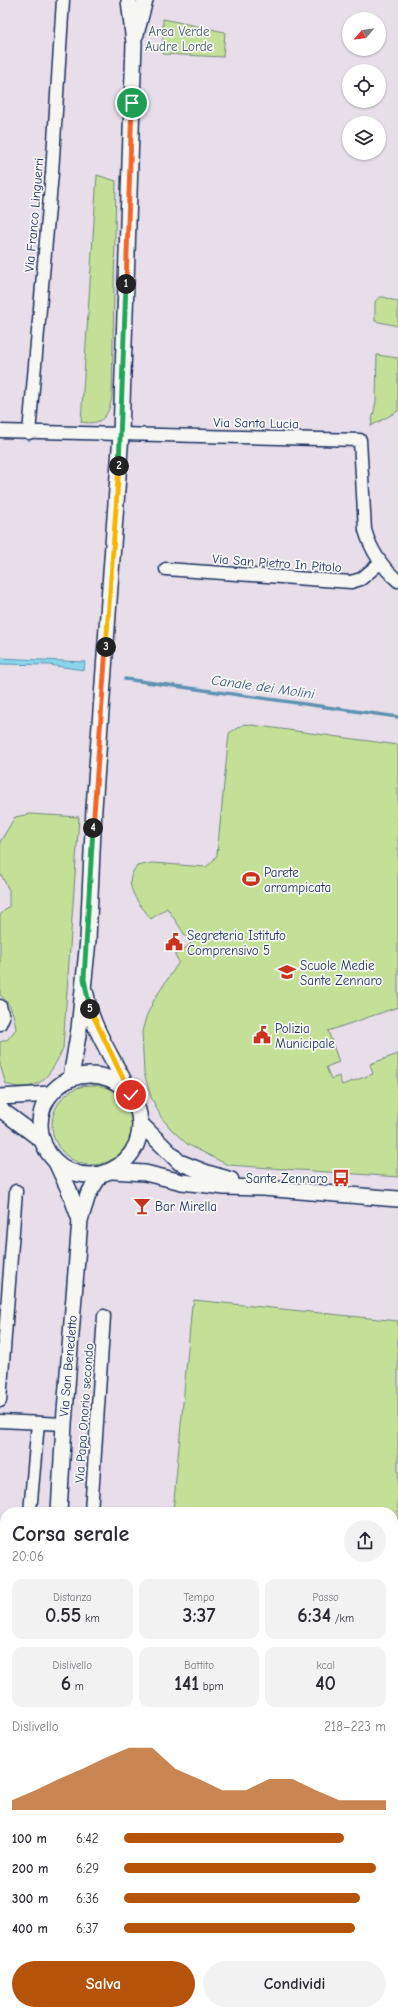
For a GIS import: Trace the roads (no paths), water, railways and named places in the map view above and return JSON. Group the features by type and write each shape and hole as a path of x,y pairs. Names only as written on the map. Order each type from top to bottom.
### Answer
{"street":[{"name":"Via Franco Linguerri","path":"29,433 52,173 63,0"},
{"path":"70,1078 79,1029 84,979 121,434 134,43 128,0"},
{"path":"134,43 145,0"},
{"name":"Via Santa Lucia","path":"0,431 29,433 360,440 366,530 369,541 380,563 398,581"},
{"name":"Via San Pietro In Pitolo","path":"166,569 351,582 361,578 380,563"},
{"path":"84,979 87,1003 138,1109 141,1124 136,1147 130,1157 122,1165 106,1173"},
{"path":"0,1006 3,1017 0,1024"},
{"path":"131,1095 119,1083 104,1076 81,1075 70,1078 59,1085 50,1094 44,1105 41,1117 40,1129 48,1152 65,1169 88,1175 106,1173 145,1173 182,1182 225,1187 263,1188 398,1199"},
{"path":"0,1098 50,1094"},
{"path":"0,1109 43,1141"},
{"path":"141,1124 180,1162 207,1173 263,1188"},
{"name":"Via San Benedetto","path":"56,1161 80,1220"},
{"path":"180,1162 182,1182"},
{"name":"Via San Benedetto","path":"59,1507 64,1424 80,1220 88,1195 106,1173"},
{"path":"0,1401 4,1300 16,1191"},
{"name":"Via Papa Onorio secondo","path":"91,1507 104,1316"},
{"path":"0,1421 64,1424"},
{"path":"30,1507 38,1423"}],"water":[{"path":"0,658 85,662 84,670 49,665 0,664"}],"waterway":[{"name":"Canale dei Molini","path":"125,679 398,717"}],"place":[{"name":"Parete arrampicata","path":"251,879"},
{"name":"Segreteria Istituto Comprensivo 5","path":"174,942"},
{"name":"Scuole Medie Sante Zennaro","path":"287,972"},
{"name":"Polizia Municipale","path":"262,1035"},
{"name":"Sante Zennaro","path":"341,1178"},
{"name":"Bar Mirella","path":"142,1206"}],"park label":[{"name":"Area Verde Audre Lorde","path":"179,38"}]}
